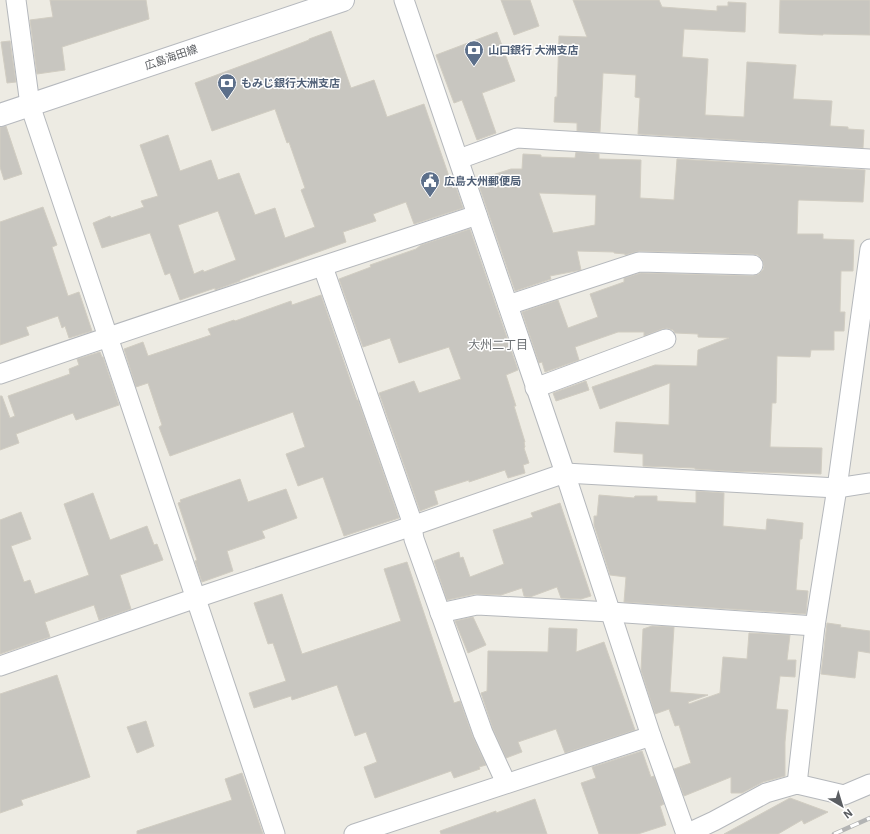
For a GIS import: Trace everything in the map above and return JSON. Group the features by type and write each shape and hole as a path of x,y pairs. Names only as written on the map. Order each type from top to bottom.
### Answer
{"main road":[{"name":"広島海田線","path":"0,115 343,0"}],"street":[{"path":"16,0 30,105 275,834"},
{"path":"404,0 565,473 651,736 686,834 714,821 766,793 798,784 844,795 870,784"},
{"path":"459,159 517,138 870,159"},
{"path":"0,374 107,336 323,267 477,215"},
{"path":"798,784 815,626 837,488 870,249"},
{"path":"508,305 639,262 753,266"},
{"path":"323,267 408,509 414,539 440,614 483,733 506,783"},
{"path":"535,388 666,339"},
{"path":"0,666 565,473 837,488 870,482"},
{"path":"440,614 477,605 611,612 815,626"},
{"path":"354,834 651,736"}],"building":[{"path":"50,0 146,0 149,19 62,47 65,70 37,74 30,20 53,17"},
{"path":"501,0 530,0 539,26 514,35"},
{"path":"573,0 659,0 662,7 717,11 717,6 728,6 728,2 746,3 745,32 684,29 682,57 708,59 705,115 744,117 747,62 796,65 793,99 832,101 830,126 864,130 863,148 638,134 640,98 635,97 636,75 603,73 600,132 577,131 577,123 554,122 555,97 557,97 559,36 587,37"},
{"path":"780,0 870,0 870,35 779,33"},
{"path":"331,31 351,88 374,80 387,117 424,104 453,188 456,187 463,208 414,224 406,202 373,214 376,221 343,232 346,242 215,290 215,288 180,300 170,273 165,275 150,233 102,248 93,223 110,216 111,218 144,207 141,201 158,196 140,145 168,135 180,171 211,160 218,180 239,173 255,215 275,208 285,238 315,227 301,190 305,188 289,142 287,143 275,109 212,131 195,83","holes":["218,211 236,260 204,272 203,270 194,274 178,225"]},
{"path":"497,32 515,81 482,93 496,133 477,140 462,100 454,103 436,55"},
{"path":"10,41 16,82 7,83 1,42"},
{"path":"6,126 22,174 4,180 0,167 0,127"},
{"path":"576,152 599,154 599,159 641,160 640,198 674,200 677,159 865,170 863,202 798,201 797,234 823,234 823,239 854,240 853,271 841,271 840,312 845,312 844,331 834,331 834,350 811,350 810,357 777,356 776,403 772,403 770,447 822,448 821,474 725,471 643,466 643,454 614,452 616,422 669,425 670,383 600,409 592,387 655,365 697,366 698,350 729,338 698,337 698,334 675,333 673,330 667,328 644,336 644,332 618,332 575,347 579,360 545,372 542,362 539,363 522,312 558,300 568,328 598,317 590,294 624,282 624,278 641,273 753,276 759,274 763,270 764,266 762,259 758,255 753,254 639,251 625,255 614,252 577,251 581,270 550,276 551,279 515,291 477,180 511,169 522,169 523,154 541,155 541,157 575,158","holes":["539,193 596,195 595,225 553,233"]},
{"path":"43,207 57,245 52,247 68,296 79,292 92,331 69,338 65,326 62,328 58,316 26,327 29,335 0,345 0,222"},
{"path":"470,229 518,370 506,375 516,406 514,406 525,442 524,448 529,463 523,465 525,473 508,478 505,470 469,482 469,480 434,491 438,504 420,511 379,393 414,381 419,393 461,379 449,347 399,363 390,338 363,347 339,279 371,267 370,265 416,249 421,245"},
{"path":"321,295 399,518 344,536 323,477 298,486 286,454 305,447 293,412 170,456 159,427 162,425 148,383 136,387 124,349 143,342 148,356 211,335 208,329 291,301 292,305"},
{"path":"100,352 119,405 76,420 73,413 16,434 19,443 0,450 0,396 2,396 10,418 15,416 8,396 70,374 69,369 79,365 77,359"},
{"path":"586,381 589,390 556,401 553,393"},
{"path":"240,479 248,502 286,489 297,518 262,531 265,538 227,551 233,571 202,582 195,561 197,560 178,503 181,502 180,500"},
{"path":"696,491 724,493 723,526 766,530 767,519 803,523 802,539 800,539 796,590 808,591 806,614 624,602 626,577 610,575 594,525 594,516 597,516 599,495 634,498 635,496 657,496 657,501 696,503"},
{"path":"93,493 110,540 147,526 154,545 157,544 163,560 120,575 131,609 99,620 94,605 45,622 50,637 0,654 0,520 21,512 31,539 11,546 24,582 30,580 35,594 89,575 64,504"},
{"path":"560,503 591,596 581,599 561,598 557,587 530,597 524,596 522,588 501,595 475,594 447,600 434,561 459,552 460,558 463,557 470,577 504,564 493,530 533,517 531,513"},
{"path":"407,562 454,703 460,701 473,737 486,765 479,767 480,769 454,778 451,771 375,798 364,767 377,762 366,732 355,736 337,685 292,700 291,696 254,708 249,693 286,681 273,643 268,644 254,603 282,594 302,654 401,621 384,569"},
{"path":"473,617 486,645 468,653 455,621"},
{"path":"827,623 841,625 840,627 870,631 870,653 858,651 855,678 821,674"},
{"path":"652,626 674,627 670,692 708,695 688,702 689,704 720,693 723,657 747,659 749,633 790,635 787,660 796,660 795,677 780,676 776,709 788,710 785,742 785,776 763,782 742,793 731,793 731,777 684,796 674,769 691,763 679,725 675,726 669,709 655,714 641,670 643,629"},
{"path":"549,628 577,629 576,652 604,642 635,730 565,753 556,729 518,742 522,752 506,758 493,729 481,693 487,691 488,651 548,652"},
{"path":"57,675 90,777 21,800 23,805 0,813 0,694"},
{"path":"146,721 154,746 137,753 127,727"},
{"path":"642,751 651,777 654,776 664,804 660,806 666,825 638,834 599,834 581,783 596,778 592,767"},
{"path":"242,773 263,834 137,834 137,831 232,800 225,779"},
{"path":"790,798 828,812 804,824 802,820 778,834 724,834"},
{"path":"535,799 547,834 441,834 440,831"}],"railway":[{"path":"834,834 870,818"}],"place":[{"name":"山口銀行 大洲支店","path":"474,67"},
{"name":"もみじ銀行大洲支店","path":"227,100"},
{"name":"広島大州郵便局","path":"430,198"}],"district":[{"name":"大州二丁目","path":"498,344"}]}
